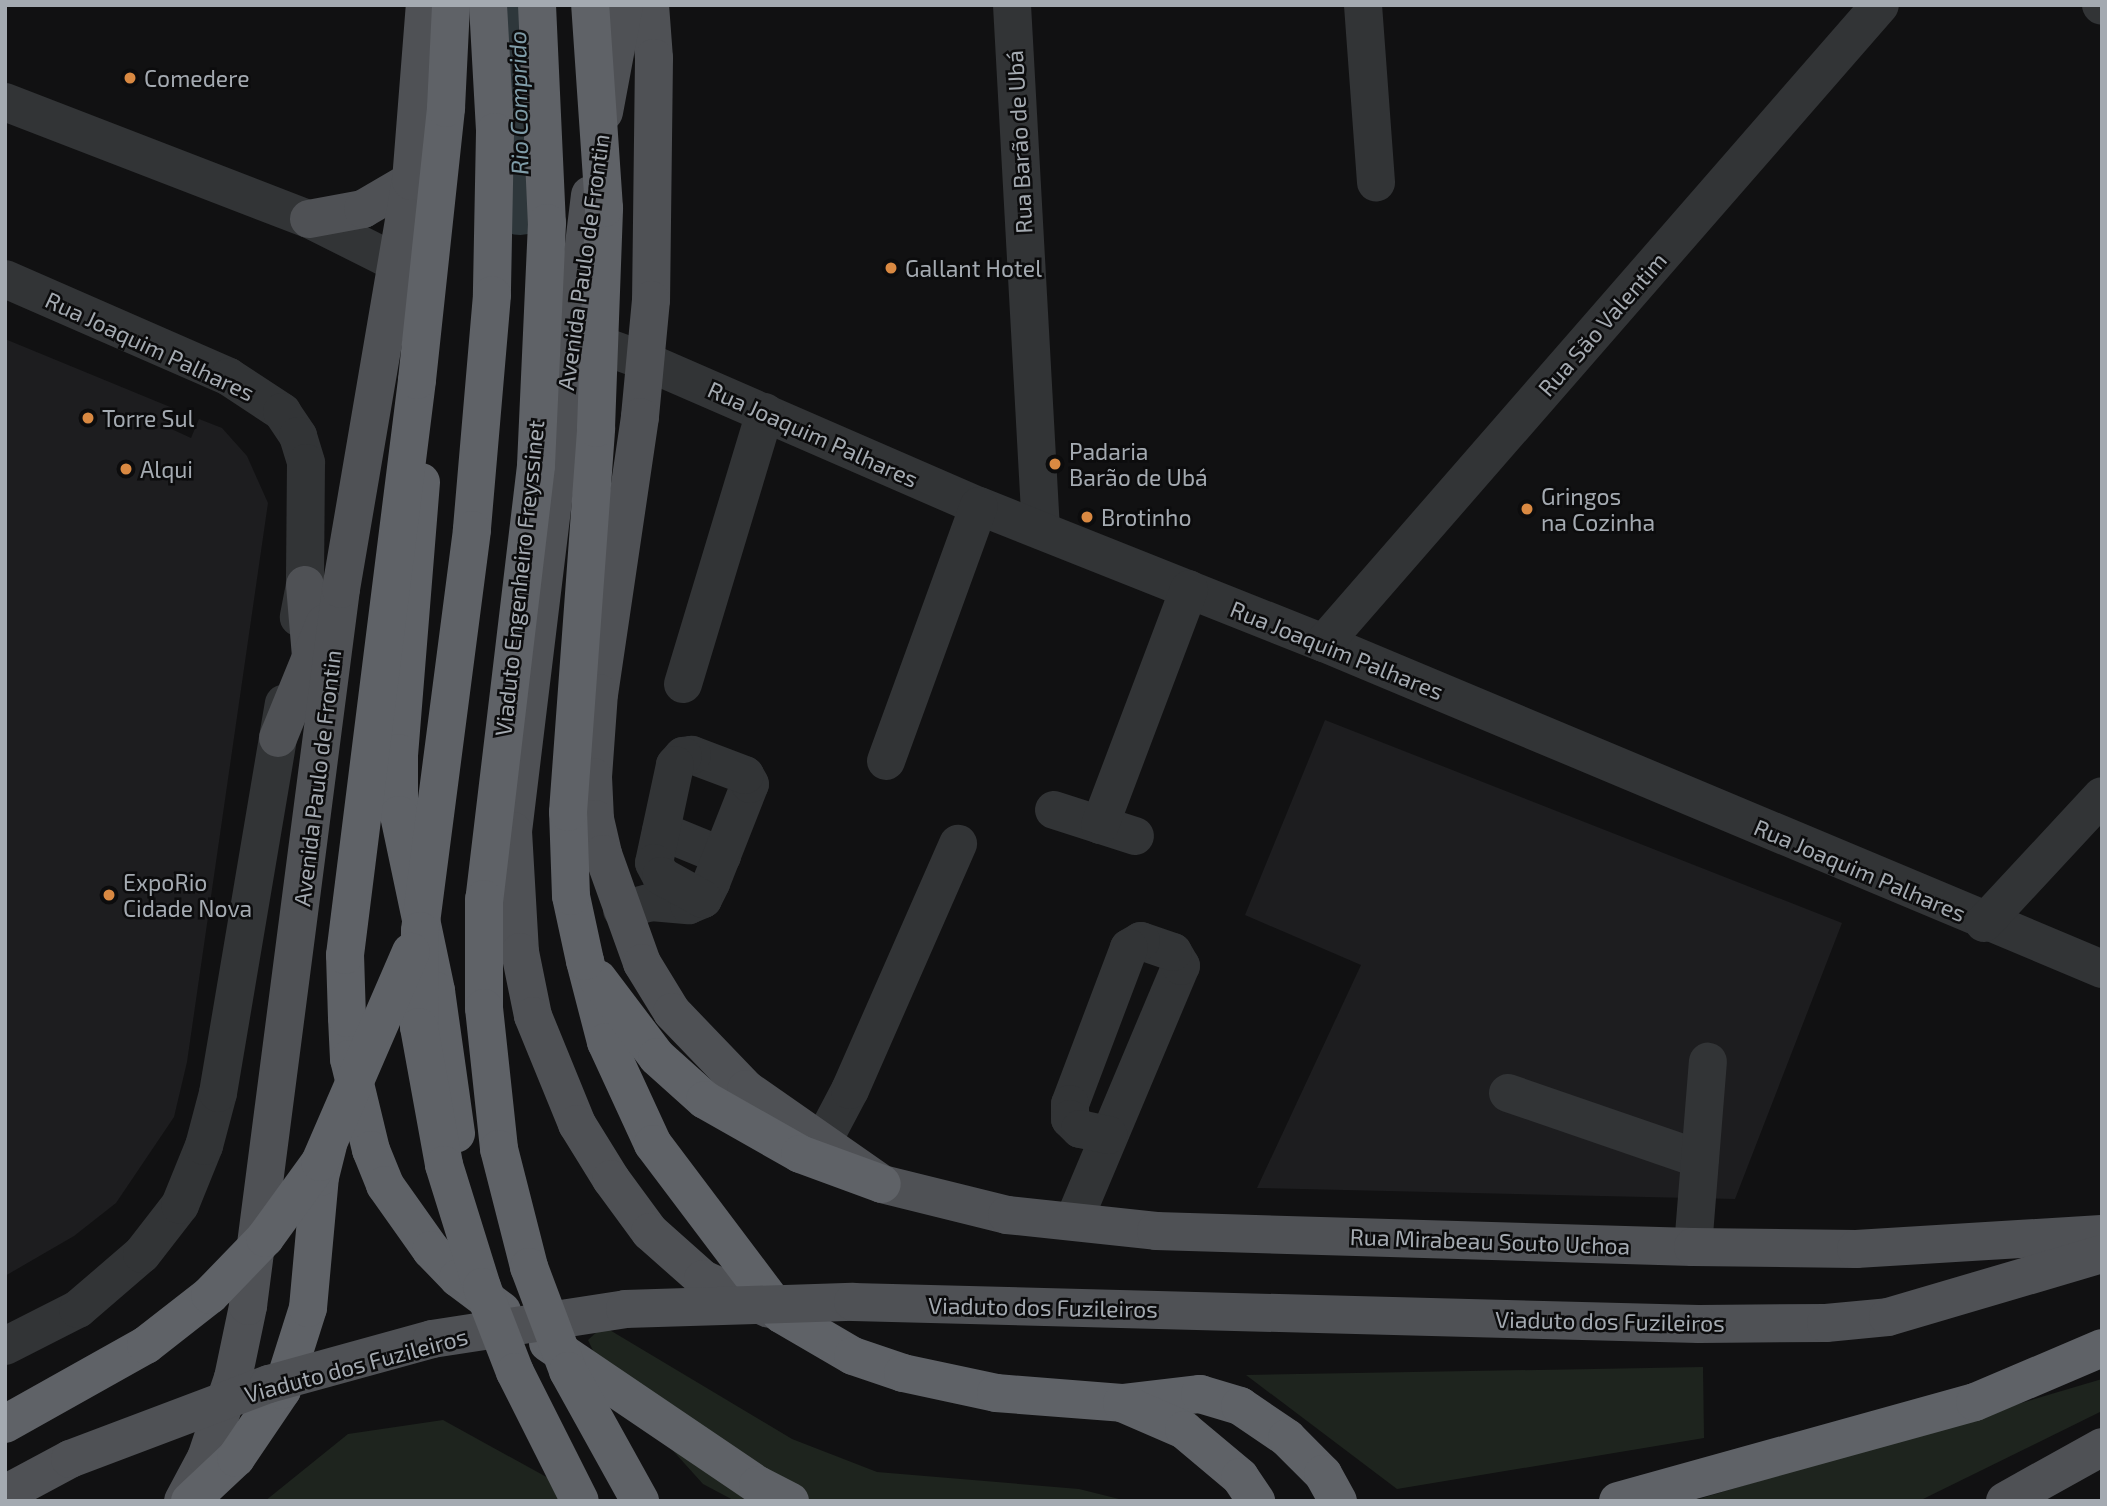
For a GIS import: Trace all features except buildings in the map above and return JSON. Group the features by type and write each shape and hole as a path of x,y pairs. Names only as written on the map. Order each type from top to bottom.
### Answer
{"highway":[{"path":"435,5 431,152 435,267 399,753 399,815 436,991 458,1148 513,1319"},
{"path":"451,5 446,108 419,366 345,956 349,1059 371,1150 385,1185 449,1269 513,1319 747,1478 790,1501"},
{"path":"488,5 495,132 492,295 472,530 420,931 419,1027 444,1165 482,1287 514,1372 580,1501"},
{"name":"Viaduto Engenheiro Freyssinet","path":"537,5 547,223 536,466 506,695 483,940 489,1084 505,1180 525,1255 568,1371 640,1501"},
{"path":"590,5 604,208 596,428 568,812 571,896 606,1042 653,1144 781,1314"},
{"path":"5,1424 146,1345 210,1295 265,1238 325,1151 420,931"},
{"path":"585,961 657,1057 705,1100 800,1154 882,1184"},
{"path":"190,1501 236,1458 282,1390 308,1308 320,1177 349,1059"},
{"name":"Avenida Paulo de Frontin","path":"781,1314 853,1356 903,1373 996,1393 1122,1403"},
{"path":"1618,1501 1975,1402 2102,1348"},
{"path":"1122,1403 1200,1394 1240,1406 1287,1438 1323,1474 1338,1501"},
{"path":"1122,1403 1184,1430 1240,1477 1256,1501"}],"main road":[{"name":"Avenida Paulo de Frontin","path":"183,1501 206,1458 233,1378 247,1306 322,744 323,587 399,264 411,181 425,5"},
{"name":"Avenida Paulo de Frontin","path":"624,5 594,161 513,831 520,952 533,1016 577,1124 650,1232 703,1279 781,1314"},
{"path":"650,5 653,125 651,300 645,361 598,693 593,777 603,854 642,962 672,1012 746,1089 882,1184"},
{"path":"309,219 363,209 411,181"},
{"path":"278,738 311,653 323,587"},
{"path":"311,653 322,744"},
{"name":"Rua Mirabeau Souto Uchoa","path":"882,1184 1007,1215 1074,1220 1156,1231 1693,1247 1856,1249 2102,1234"},
{"name":"Viaduto dos Fuzileiros","path":"5,1494 70,1459 270,1384 432,1339 625,1309 853,1303 1699,1324 1826,1324 1888,1317 2102,1254"},
{"path":"2005,1501 2102,1447"}],"street":[{"name":"Rua Barão de Ubá","path":"1012,5 1041,530"},
{"path":"1363,5 1376,183"},
{"name":"Rua São Valentim","path":"1324,643 1880,5"},
{"path":"5,102 309,219 399,264"},
{"name":"Rua Joaquim Palhares","path":"5,279 229,377 282,412 298,436 306,463 323,587"},
{"name":"Rua Joaquim Palhares","path":"572,335 645,361 979,506 1324,643 1984,923 2102,969"},
{"path":"683,684 765,412"},
{"path":"886,761 979,506"},
{"name":"Avenida Paulo de Frontin","path":"5,1346 78,1309 142,1254 180,1205 204,1146 218,1093 278,738 323,587"},
{"path":"1054,810 1118,831 1189,589"},
{"path":"622,911 651,902 689,905 703,899 750,785 745,775 692,755 683,756 675,765 654,863 661,876 703,899"},
{"path":"1984,923 2102,796"},
{"path":"662,831 722,856"},
{"path":"822,1143 850,1090 958,844"},
{"path":"1693,1247 1708,1062"},
{"path":"1508,1093 1700,1159"},
{"path":"1074,1220 1108,1135"}],"shaded area":[{"name":"ExpoRio Cidade Nova","path":"5,339 175,409 167,427 191,438 199,419 222,428 247,456 268,503 187,1062 174,1117 116,1203 74,1236 5,1276"},
{"path":"1325,720 1842,923 1735,1199 1257,1188 1361,965 1245,915"},
{"path":"603,1326 792,1439 877,1472 1079,1489 1127,1501 735,1501 703,1484 604,1374 588,1340"},
{"path":"1703,1367 1704,1438 1397,1489 1246,1375"},
{"path":"2102,1379 2102,1411 1919,1501 1692,1501"},
{"path":"443,1420 590,1501 265,1501 348,1434"}],"waterway":[{"name":"Rio Comprido","path":"517,5 520,201"}],"place":[{"name":"Comedere","path":"130,78"},
{"name":"Gallant Hotel","path":"891,268"},
{"name":"Torre Sul","path":"88,418"},
{"name":"Padaria Barão de Ubá","path":"1055,464"},
{"name":"Alqui","path":"126,469"},
{"name":"Gringos na Cozinha","path":"1527,509"},
{"name":"Brotinho","path":"1087,517"},
{"name":"ExpoRio Cidade Nova","path":"109,895"}]}
